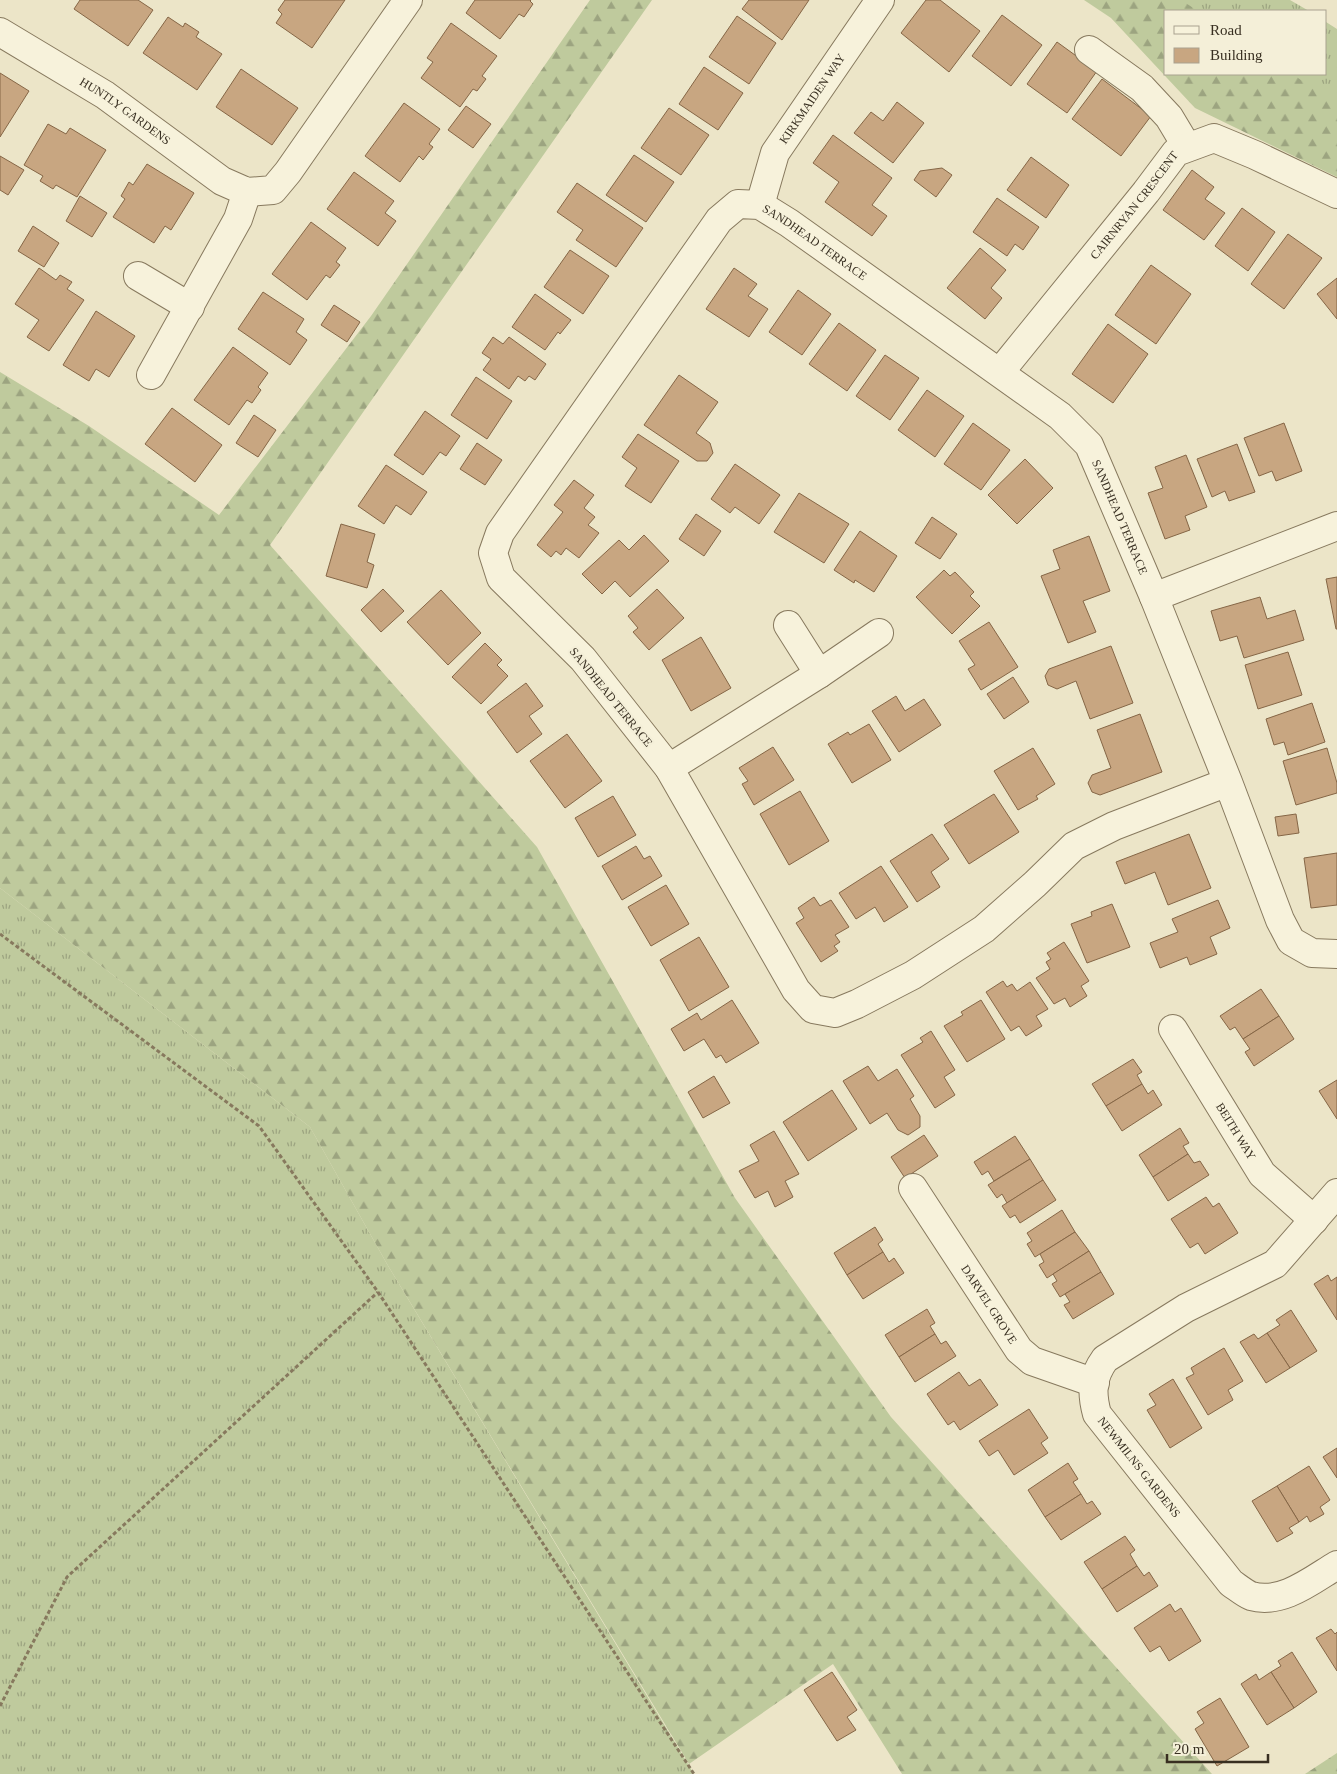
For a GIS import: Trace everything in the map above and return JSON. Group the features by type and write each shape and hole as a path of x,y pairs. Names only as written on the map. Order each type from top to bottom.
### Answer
{"street":[{"name":"HUNTLY GARDENS","path":"0,32 105,95 222,181 247,192 273,190 288,172 408,0"},
{"name":"KIRKMAIDEN WAY","path":"760,205 775,154 880,0"},
{"path":"1089,50 1142,88 1169,117 1187,147"},
{"name":"CAIRNRYAN CRESCENT","path":"1000,372 1146,192 1176,152 1214,138 1255,155 1337,194"},
{"path":"151,375 238,219 247,192"},
{"name":"SANDHEAD TERRACE","path":"1228,782 1114,826 1074,846 984,929 913,975 857,1004 835,1013 813,1009 796,990 669,768 583,659 501,578 493,553 500,533 719,220 738,204 760,205 789,223 1000,372 1060,416 1089,445 1154,597 1228,782 1280,920 1291,941 1312,952 1337,954"},
{"path":"138,276 190,307"},
{"path":"1154,597 1337,526"},
{"path":"788,626 819,674"},
{"path":"669,768 819,674 879,633"},
{"name":"BEITH WAY","path":"1173,1029 1262,1174 1314,1220"},
{"name":"DARVEL GROVE","path":"913,1188 1019,1350 1032,1361 1095,1383"},
{"name":"NEWMILNS GARDENS","path":"1337,1192 1276,1264 1186,1308 1105,1358 1098,1369 1093,1398 1097,1414 1231,1583 1250,1595 1272,1599 1291,1592 1337,1565"}],"path":[{"path":"0,934 260,1126 378,1292 694,1774"},
{"path":"0,1706 67,1577 378,1292"}],"green space":[{"path":"590,0 652,0 270,545 537,847 735,1198 891,1417 1212,1774 902,1774 833,1664 689,1764 387,1264 310,1127 0,888 0,372 89,426 219,515 371,316"},
{"path":"1084,0 1181,0 1196,10 1164,10 1164,75 1111,18"},
{"path":"1178,0 1290,0 1307,10 1193,10"},
{"path":"1327,23 1337,29 1337,105 1292,75 1327,75"},
{"path":"1164,75 1294,75 1337,104 1337,177 1195,108"},
{"path":"0,888 310,1127 387,1264 694,1774 0,1774"},
{"path":"1337,1753 1337,1774 1305,1774"}],"building":[{"path":"80,0 138,0 153,10 128,46 74,9"},
{"path":"285,0 345,0 312,48 276,23 282,14 278,10"},
{"path":"475,0 531,0 533,4 524,17 519,14 500,39 466,13"},
{"path":"749,0 809,0 782,40 742,9"},
{"path":"926,0 940,0 980,31 949,72 901,33"},
{"path":"1002,15 1042,45 1011,86 972,56"},
{"path":"737,16 776,43 749,84 709,57"},
{"path":"168,17 183,27 185,23 199,32 196,37 222,54 197,90 143,53"},
{"path":"451,23 497,56 482,76 486,79 477,91 473,89 460,107 421,78 433,62 427,58"},
{"path":"1057,42 1097,71 1067,113 1027,84"},
{"path":"704,67 743,93 718,130 679,104"},
{"path":"241,69 298,108 272,145 216,107"},
{"path":"0,73 29,91 0,137"},
{"path":"1102,79 1151,116 1121,156 1072,119"},
{"path":"897,102 924,123 893,163 854,133 871,112 883,121"},
{"path":"404,103 440,129 429,144 433,147 423,160 419,156 400,182 365,156"},
{"path":"466,106 491,124 473,148 448,130"},
{"path":"669,108 709,135 681,175 641,148"},
{"path":"48,124 66,134 70,128 106,150 77,197 56,185 53,189 40,181 43,176 24,165"},
{"path":"833,135 892,178 872,205 887,216 872,236 825,202 839,182 813,163"},
{"path":"634,155 674,182 646,222 606,195"},
{"path":"0,156 24,170 8,195 0,190"},
{"path":"1031,157 1069,185 1046,218 1007,190"},
{"path":"147,164 194,193 171,230 165,226 154,243 113,217 125,199 121,196 129,182 133,185"},
{"path":"942,168 952,175 936,197 914,180 920,171"},
{"path":"1192,170 1214,187 1205,199 1225,213 1204,240 1163,210"},
{"path":"354,172 394,201 385,213 396,221 378,246 327,209"},
{"path":"577,183 643,228 616,267 576,240 583,230 557,212"},
{"path":"80,196 107,213 92,237 66,221"},
{"path":"997,198 1039,227 1023,250 1015,244 1007,256 973,232"},
{"path":"1242,208 1275,232 1248,271 1215,246"},
{"path":"311,222 346,248 336,262 340,265 330,278 326,275 307,300 272,274"},
{"path":"33,226 59,243 44,267 18,251"},
{"path":"1288,234 1322,258 1284,309 1251,284"},
{"path":"980,248 1006,270 991,288 1002,298 985,319 947,288"},
{"path":"570,250 609,276 583,314 544,287"},
{"path":"1151,265 1191,294 1156,344 1115,315"},
{"path":"39,268 56,280 60,275 72,282 67,289 84,300 49,351 27,337 39,320 15,304"},
{"path":"734,268 757,284 748,296 768,309 749,337 706,309"},
{"path":"1337,278 1337,319 1317,294"},
{"path":"798,290 831,314 802,355 769,332"},
{"path":"263,292 304,319 296,332 307,340 290,365 238,329"},
{"path":"535,294 571,320 560,334 558,332 545,350 512,327"},
{"path":"334,305 360,322 347,342 321,325"},
{"path":"96,311 135,336 109,377 96,369 89,381 63,365"},
{"path":"839,323 876,350 847,391 809,364"},
{"path":"1108,324 1148,354 1113,403 1072,374"},
{"path":"493,337 503,344 509,337 546,364 535,380 529,376 525,381 518,376 509,389 483,370 491,359 482,353"},
{"path":"233,347 268,373 258,387 261,390 252,403 247,400 229,425 194,400"},
{"path":"885,355 919,378 890,420 856,396"},
{"path":"679,375 718,402 696,433 710,443 713,453 707,461 697,461 644,425"},
{"path":"476,377 512,401 487,439 451,415"},
{"path":"927,390 964,416 935,457 898,430"},
{"path":"172,408 222,445 195,482 145,444"},
{"path":"425,411 460,436 446,456 440,452 423,475 394,455"},
{"path":"254,415 276,430 258,457 236,443"},
{"path":"973,423 1010,450 981,490 944,464"},
{"path":"1284,423 1302,471 1276,481 1272,471 1259,476 1244,438"},
{"path":"638,434 679,461 651,503 625,486 637,468 622,457"},
{"path":"477,443 502,460 485,485 460,469"},
{"path":"1237,444 1255,492 1229,501 1225,491 1212,497 1197,459"},
{"path":"1186,455 1207,507 1185,516 1190,530 1165,539 1148,493 1163,488 1155,467"},
{"path":"1025,459 1053,488 1017,524 988,495"},
{"path":"735,464 780,495 759,524 735,507 730,513 711,499"},
{"path":"386,465 427,492 411,515 396,505 384,524 358,506"},
{"path":"574,480 594,495 584,508 595,517 588,525 599,533 579,558 566,548 561,555 556,551 551,557 537,545 563,512 554,505"},
{"path":"799,493 849,524 824,563 774,532"},
{"path":"696,514 721,531 704,556 679,539"},
{"path":"932,517 957,534 940,559 915,543"},
{"path":"341,524 375,534 367,562 374,565 367,588 326,576"},
{"path":"860,531 897,556 874,592 855,580 854,583 834,570"},
{"path":"644,535 669,561 630,597 615,581 602,594 582,574 619,540 629,550"},
{"path":"1089,536 1110,591 1083,601 1096,632 1068,643 1041,576 1060,569 1053,550"},
{"path":"944,570 950,576 955,572 974,592 970,596 980,606 952,634 916,597"},
{"path":"1337,577 1337,629 1336,629 1326,579"},
{"path":"383,589 404,611 381,632 361,610"},
{"path":"657,589 684,618 649,650 633,632 638,628 628,616"},
{"path":"441,590 481,633 448,665 407,622"},
{"path":"1260,597 1267,619 1295,610 1304,640 1244,658 1237,636 1220,641 1211,611"},
{"path":"989,622 1018,667 981,690 968,669 975,665 959,641"},
{"path":"701,637 731,688 691,711 662,660"},
{"path":"485,643 502,660 497,665 508,676 481,704 452,677"},
{"path":"1111,646 1133,703 1090,719 1076,681 1057,689 1048,685 1045,676 1049,669"},
{"path":"1288,652 1302,695 1258,709 1245,665"},
{"path":"1013,677 1029,702 1004,719 987,694"},
{"path":"526,683 543,706 529,716 542,734 517,753 487,712"},
{"path":"896,696 905,711 924,699 941,725 899,752 872,711"},
{"path":"1312,703 1325,742 1288,755 1284,742 1274,745 1266,719"},
{"path":"1140,714 1162,772 1100,795 1092,792 1088,783 1092,775 1111,768 1097,730"},
{"path":"869,724 891,760 852,783 828,744 848,732 850,735"},
{"path":"567,734 602,781 565,808 530,761"},
{"path":"773,747 794,780 754,805 742,784 748,781 739,768"},
{"path":"1033,748 1055,784 1036,796 1038,799 1018,810 994,771"},
{"path":"1327,748 1337,783 1337,793 1296,805 1283,761"},
{"path":"800,791 829,841 789,865 760,814"},
{"path":"994,794 1019,832 969,864 944,825"},
{"path":"613,796 636,835 598,857 575,818"},
{"path":"1296,814 1299,833 1278,836 1275,817"},
{"path":"932,834 949,859 931,872 940,887 917,902 890,861"},
{"path":"1189,834 1211,888 1168,905 1155,872 1125,884 1116,862"},
{"path":"636,846 644,859 650,856 662,876 622,900 602,866"},
{"path":"1337,853 1337,905 1311,908 1304,858"},
{"path":"881,866 908,907 884,922 875,907 856,919 839,893"},
{"path":"666,885 689,924 651,946 628,907"},
{"path":"814,897 820,906 831,900 849,927 835,935 840,942 834,946 838,951 821,962 796,923 804,918 798,908"},
{"path":"1218,900 1230,928 1210,937 1217,954 1190,965 1187,957 1160,968 1150,943 1178,932 1172,919"},
{"path":"1112,904 1130,947 1087,963 1071,924 1092,916 1091,912"},
{"path":"699,937 729,987 689,1011 660,960"},
{"path":"1064,942 1089,981 1081,986 1087,996 1070,1007 1065,998 1054,1004 1036,978 1050,969 1046,962 1051,959 1047,953"},
{"path":"1003,981 1007,987 1012,984 1017,991 1030,982 1048,1009 1036,1016 1042,1026 1026,1036 1019,1026 1011,1031 986,992"},
{"path":"1261,989 1279,1016 1243,1039 1235,1027 1230,1030 1220,1016"},
{"path":"732,1000 759,1043 726,1063 721,1055 716,1058 704,1039 684,1051 671,1029 697,1013 701,1020"},
{"path":"981,1000 1005,1039 967,1062 944,1026 963,1015 961,1012"},
{"path":"1279,1016 1294,1039 1254,1066 1245,1052 1250,1049 1243,1039"},
{"path":"931,1031 955,1070 944,1077 955,1095 935,1108 901,1055 923,1042 920,1038"},
{"path":"1133,1059 1142,1072 1137,1075 1142,1084 1106,1106 1092,1084"},
{"path":"868,1066 878,1081 897,1069 914,1096 910,1099 920,1116 920,1127 908,1135 898,1130 887,1113 870,1124 843,1081"},
{"path":"714,1076 730,1103 703,1118 688,1092"},
{"path":"1337,1080 1337,1119 1319,1091"},
{"path":"1142,1084 1148,1094 1153,1090 1162,1105 1122,1131 1106,1106"},
{"path":"832,1090 857,1129 808,1161 783,1122"},
{"path":"1180,1128 1189,1143 1183,1146 1188,1154 1153,1177 1139,1155"},
{"path":"774,1131 799,1174 785,1181 793,1197 775,1207 768,1191 755,1198 739,1171 759,1161 750,1145"},
{"path":"924,1135 938,1156 905,1178 891,1157"},
{"path":"1015,1136 1030,1159 994,1181 988,1171 982,1175 974,1162"},
{"path":"1188,1154 1194,1163 1200,1161 1209,1175 1168,1201 1153,1177"},
{"path":"1030,1159 1043,1180 1007,1203 1002,1194 997,1198 988,1185"},
{"path":"1043,1180 1056,1200 1020,1223 1015,1215 1010,1218 1002,1206"},
{"path":"1206,1197 1213,1207 1219,1203 1238,1233 1205,1254 1198,1243 1190,1248 1171,1219"},
{"path":"1062,1210 1075,1232 1035,1257 1027,1244 1032,1241 1027,1233"},
{"path":"875,1227 883,1240 878,1244 883,1252 847,1275 834,1253"},
{"path":"1075,1232 1089,1251 1047,1278 1039,1265 1044,1262 1040,1254"},
{"path":"1089,1251 1101,1272 1060,1297 1052,1284 1057,1281 1053,1274"},
{"path":"883,1252 889,1262 894,1258 904,1273 863,1299 847,1275"},
{"path":"1101,1272 1114,1294 1073,1319 1064,1305 1070,1302 1065,1294"},
{"path":"1328,1275 1331,1281 1337,1277 1337,1320 1314,1284"},
{"path":"927,1309 935,1323 930,1326 935,1334 899,1357 885,1335"},
{"path":"1291,1310 1317,1351 1290,1368 1267,1333 1280,1325 1276,1320"},
{"path":"1267,1333 1290,1368 1266,1383 1240,1342 1254,1334 1258,1339"},
{"path":"935,1334 941,1344 946,1341 956,1356 915,1382 899,1357"},
{"path":"1224,1348 1243,1381 1228,1390 1233,1400 1208,1415 1186,1378 1194,1374 1191,1368"},
{"path":"959,1372 969,1386 980,1379 998,1405 960,1430 954,1421 948,1425 927,1394"},
{"path":"1173,1379 1202,1428 1170,1448 1147,1410 1156,1405 1149,1394"},
{"path":"1029,1409 1048,1438 1041,1443 1048,1453 1014,1475 998,1450 989,1456 979,1441"},
{"path":"1337,1448 1337,1478 1323,1457"},
{"path":"1068,1463 1078,1479 1073,1482 1081,1494 1045,1517 1028,1490"},
{"path":"1309,1466 1330,1500 1320,1507 1324,1514 1310,1522 1307,1516 1299,1522 1277,1486"},
{"path":"1277,1486 1299,1522 1289,1528 1293,1533 1277,1542 1252,1501"},
{"path":"1081,1494 1087,1504 1092,1501 1101,1514 1061,1540 1045,1517"},
{"path":"1125,1536 1135,1550 1130,1554 1137,1566 1102,1589 1084,1562"},
{"path":"1137,1566 1144,1576 1149,1572 1158,1586 1117,1612 1102,1589"},
{"path":"1170,1604 1175,1612 1181,1608 1201,1641 1169,1661 1160,1646 1150,1652 1134,1628"},
{"path":"1331,1629 1335,1634 1337,1632 1337,1671 1316,1638"},
{"path":"1292,1652 1317,1692 1294,1708 1271,1672 1281,1666 1278,1661"},
{"path":"832,1672 857,1710 847,1717 856,1730 837,1741 804,1690"},
{"path":"1271,1672 1294,1708 1267,1725 1241,1684 1256,1674 1259,1680"},
{"path":"1220,1698 1249,1747 1217,1766 1195,1729 1204,1723 1197,1712"}]}
